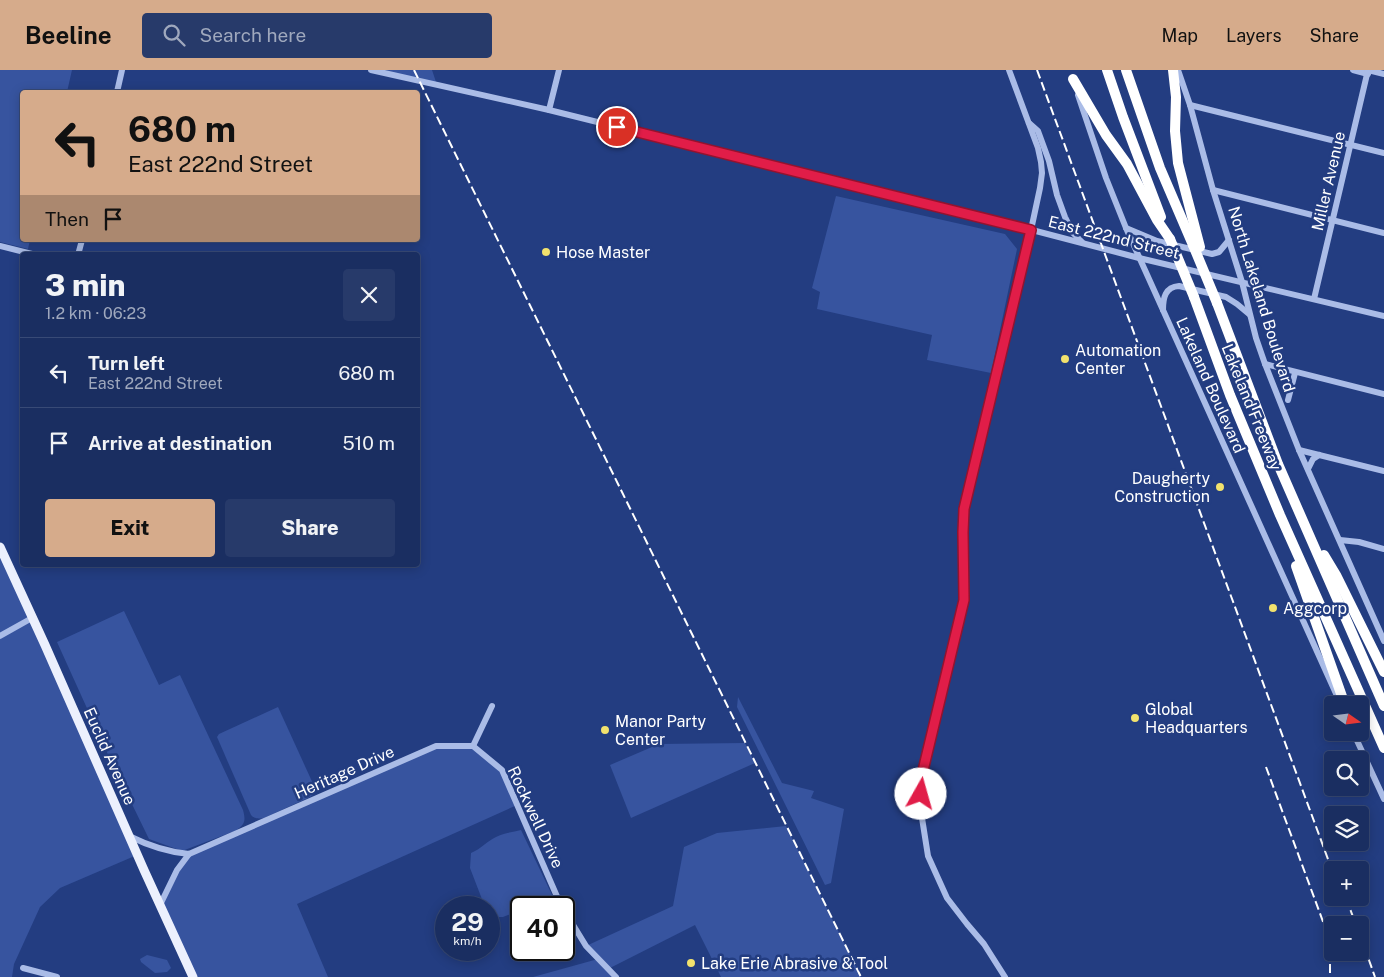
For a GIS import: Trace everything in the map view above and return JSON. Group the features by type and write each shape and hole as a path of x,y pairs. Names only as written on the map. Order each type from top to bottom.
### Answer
{"highway":[{"name":"Lakeland Freeway","path":"1107,70 1123,117 1194,297 1230,395 1280,515 1384,748"},
{"path":"1126,70 1160,168 1196,246"},
{"path":"1173,70 1176,97 1175,131 1178,163 1196,246"},
{"path":"1071,75 1106,135 1127,164 1156,220 1170,239"},
{"name":"Lakeland Freeway","path":"1196,246 1278,464 1384,706"},
{"path":"1280,515 1340,696"},
{"path":"1301,515 1336,575 1384,672"}],"main road":[{"name":"Euclid Avenue","path":"0,547 194,977"}],"street":[{"path":"117,90 122,70"},
{"name":"East 222nd Street","path":"371,70 549,110 1138,258 1384,316"},
{"path":"549,110 559,70"},
{"path":"1005,977 984,944 947,898 928,856 922,818 920,783 964,600 964,509 1031,230 1042,173 1038,148 1009,70"},
{"name":"North Lakeland Boulevard","path":"1178,70 1190,104 1213,190 1265,364 1299,450 1384,641"},
{"path":"1354,70 1384,74"},
{"name":"Miller Avenue","path":"1314,299 1368,71"},
{"name":"Lakeland Boulevard","path":"1071,75 1106,178 1138,258 1339,696"},
{"path":"1190,104 1384,153"},
{"path":"1028,122 1038,131 1049,161 1065,217 1073,233 1082,243"},
{"path":"1213,190 1384,233"},
{"path":"1126,228 1157,241 1212,254 1219,252 1229,240"},
{"path":"0,246 24,252"},
{"path":"1163,311 1164,298 1168,290 1174,286 1179,286 1226,297 1250,315"},
{"path":"1265,364 1384,394"},
{"path":"1288,400 1295,373"},
{"path":"1299,450 1384,471"},
{"path":"1308,469 1313,459 1319,455"},
{"path":"1340,540 1359,542 1384,549"},
{"path":"0,636 32,618"},
{"path":"1376,622 1384,624"},
{"path":"473,746 492,706"},
{"path":"1358,741 1384,799"},
{"name":"Heritage Drive","path":"189,854 436,746 473,746"},
{"name":"Rockwell Drive","path":"473,746 502,770 557,896"},
{"path":"129,836 149,846 174,853 189,854"},
{"path":"160,905 177,870 189,854"},
{"name":"Rockwell Drive","path":"575,928 586,946 616,977"},
{"path":"23,968 55,977"}],"shaded area":[{"path":"0,70 72,70 67,90 20,90 20,242 30,242 28,249 0,242"},
{"path":"376,70 432,70 437,85"},
{"path":"836,196 1005,234 1017,249 991,373 927,360 932,335 817,309 820,292 812,288"},
{"path":"0,547 137,855 60,888 40,907 14,964 12,977 0,977"},
{"path":"124,611 159,685 180,675 244,814 243,825 235,831 182,851 149,839 57,642"},
{"path":"738,697 782,783 814,791 811,798 844,809 831,883 825,885 737,707"},
{"path":"278,707 315,788 313,795 308,798 264,818 257,818 251,815 217,737 219,734"},
{"path":"745,743 755,763 631,818 610,765 659,744"},
{"path":"436,746 473,746 502,770 517,805 297,904 328,977 193,977 160,905 189,854"},
{"path":"786,826 861,977 721,977 695,925 608,969 616,977 533,977 598,959 586,946 673,906 684,847 717,833"},
{"path":"521,830 553,896 510,896 510,914 500,917 500,896 481,896 470,868 471,853 496,837"},
{"path":"147,955 167,960 171,968 167,972 155,973 141,962 140,959"}],"railway":[{"path":"414,70 861,977"},
{"path":"1037,70 1329,861"},
{"path":"1266,767 1325,927 1330,950 1330,977"},
{"path":"1349,906 1353,916"},
{"path":"1369,960 1375,977"}],"place":[{"name":"Hose Master","path":"546,252"},
{"name":"Automation Center","path":"1065,359"},
{"name":"Daugherty Construction","path":"1220,487"},
{"name":"Aggcorp","path":"1273,608"},
{"name":"Global Headquarters","path":"1135,718"},
{"name":"Manor Party Center","path":"605,730"},
{"name":"Lake Erie Abrasive & Tool","path":"691,963"}],"route":[{"path":"617,127 1031,230 964,509 964,600 920,783 921,794"}]}
